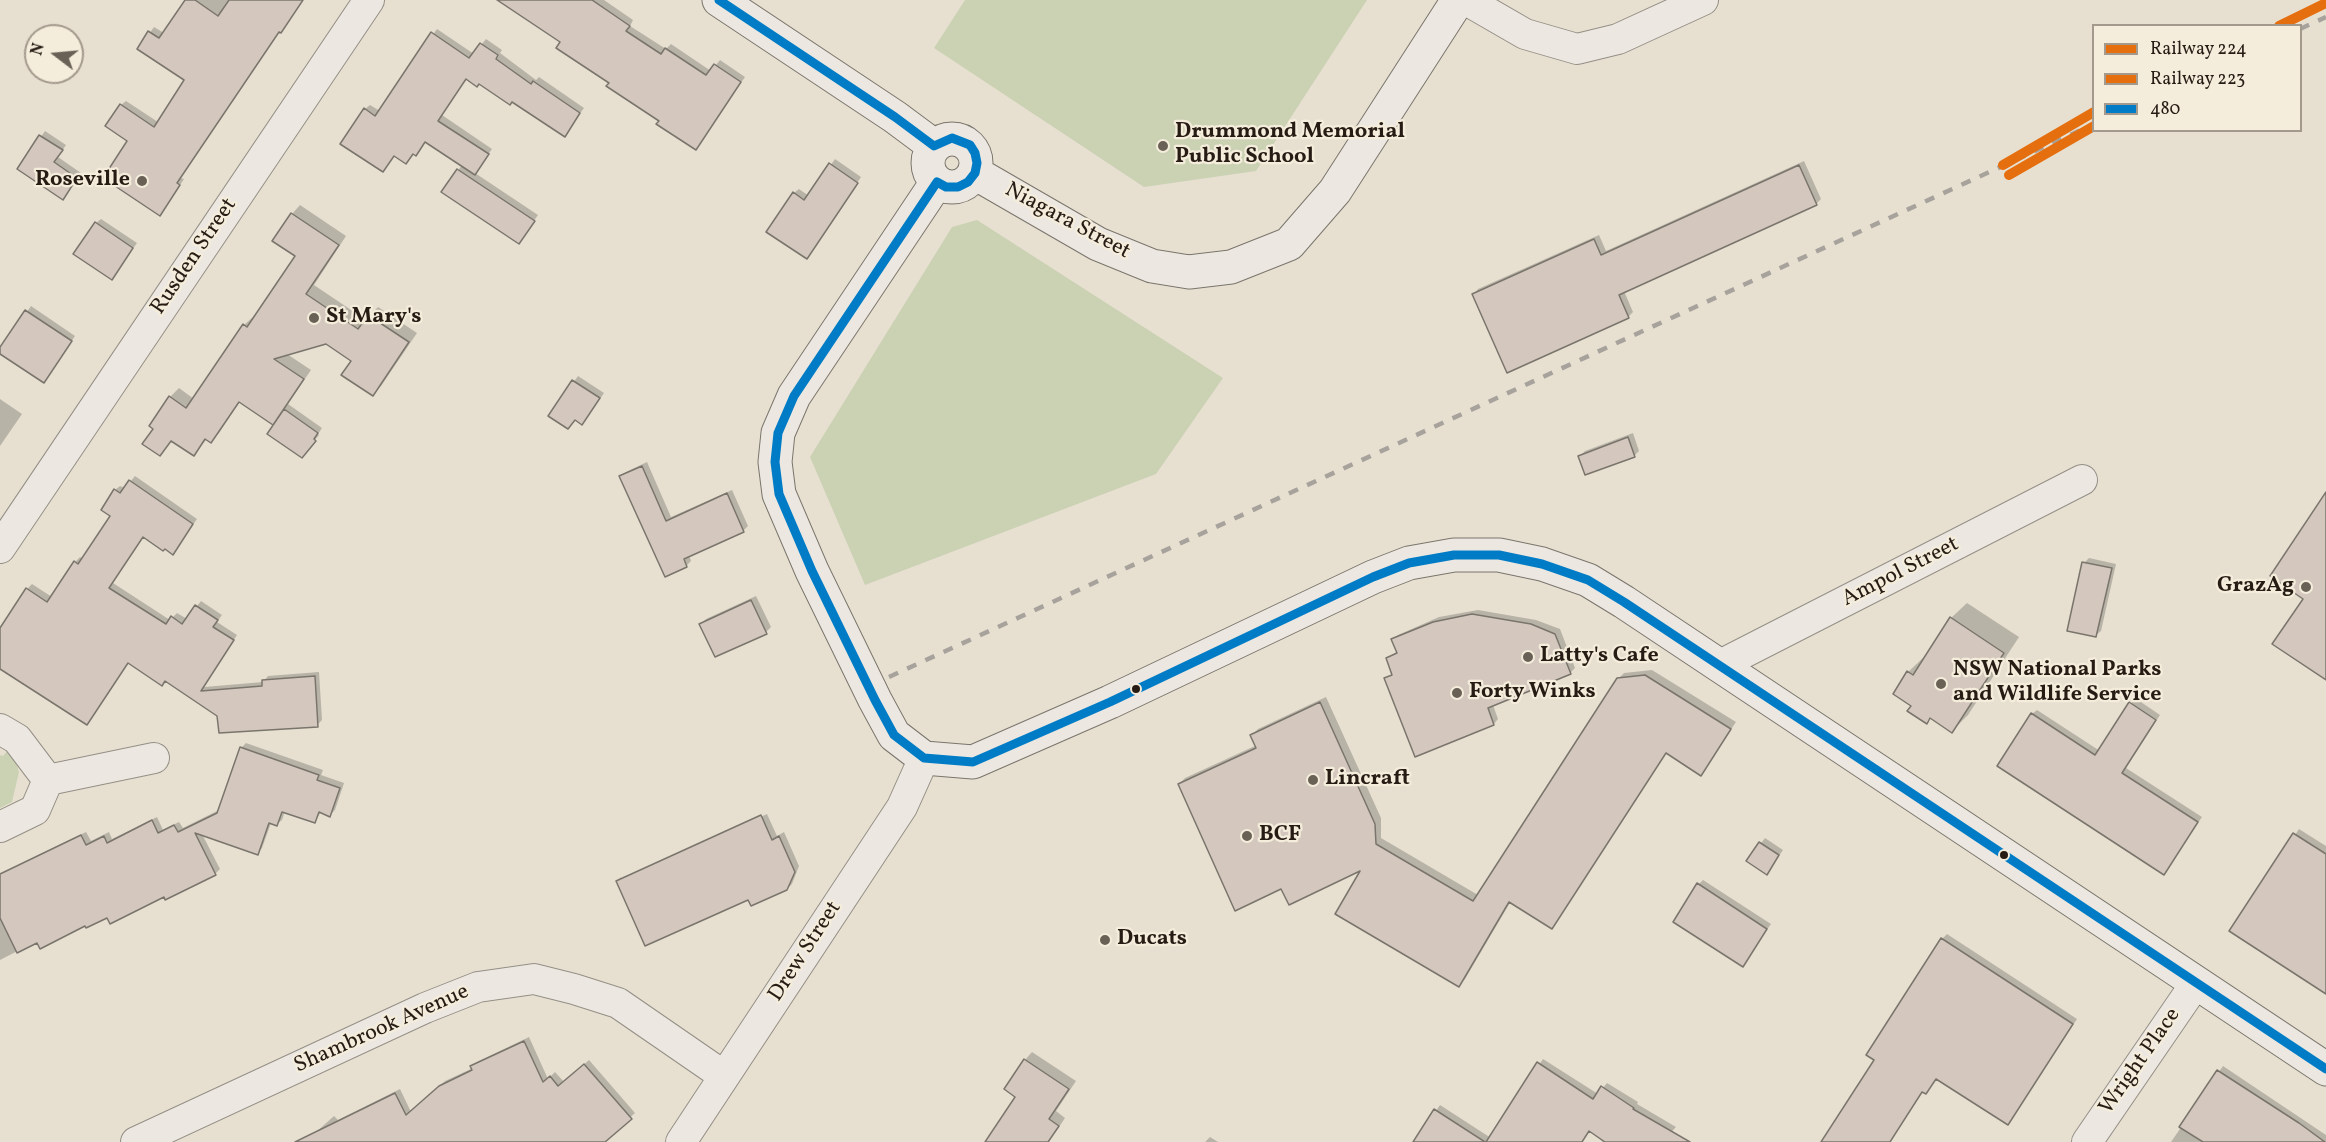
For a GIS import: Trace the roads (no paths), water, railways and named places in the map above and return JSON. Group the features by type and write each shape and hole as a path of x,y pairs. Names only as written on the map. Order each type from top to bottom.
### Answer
{"street":[{"name":"Rusden Street","path":"0,548 369,0"},
{"path":"719,0 895,117 934,146"},
{"name":"Niagara Street","path":"975,173 1098,244 1152,266 1189,272 1232,267 1289,244 1335,191 1458,0"},
{"path":"1466,0 1525,34 1577,49 1618,39 1703,0"},
{"path":"952,138 970,145 977,163 975,173 968,182 958,187 946,187 937,182 928,169 930,153 934,146 952,138"},
{"path":"937,182 794,396 778,433 775,462 779,494 812,571 875,700 894,735 924,758 973,762 1110,702 1373,577 1409,563 1454,555 1499,555 1542,564 1588,580 1720,665 2326,1069"},
{"name":"Ampol Street","path":"1720,665 2082,480"},
{"path":"0,729 17,739 48,780"},
{"path":"48,780 154,758"},
{"name":"Drew Street","path":"681,1142 902,807 924,758"},
{"path":"0,827 35,810 48,780"},
{"name":"Shambrook Avenue","path":"136,1142 425,1008 478,987 534,979 618,1003 724,1076"},
{"name":"Wright Place","path":"2087,1142 2196,983"}],"railway":[{"path":"2302,28 2326,17"},
{"path":"889,677 2092,125"}],"rail line":[{"name":"224","path":"2283,24 2326,3"},
{"name":"224","path":"2003,165 2092,113"},
{"name":"223","path":"2009,175 2092,127"}],"place":[{"name":"Drummond Memorial Public School","path":"1163,146"},
{"name":"Roseville","path":"142,181"},
{"name":"St Mary's","path":"314,318"},
{"name":"GrazAg","path":"2306,587"},
{"name":"Latty's Cafe","path":"1528,657"},
{"name":"NSW National Parks and Wildlife Service","path":"1941,684"},
{"name":"Forty Winks","path":"1457,693"},
{"name":"Lincraft","path":"1313,780"},
{"name":"BCF","path":"1247,836"},
{"name":"Ducats","path":"1105,940"}]}
